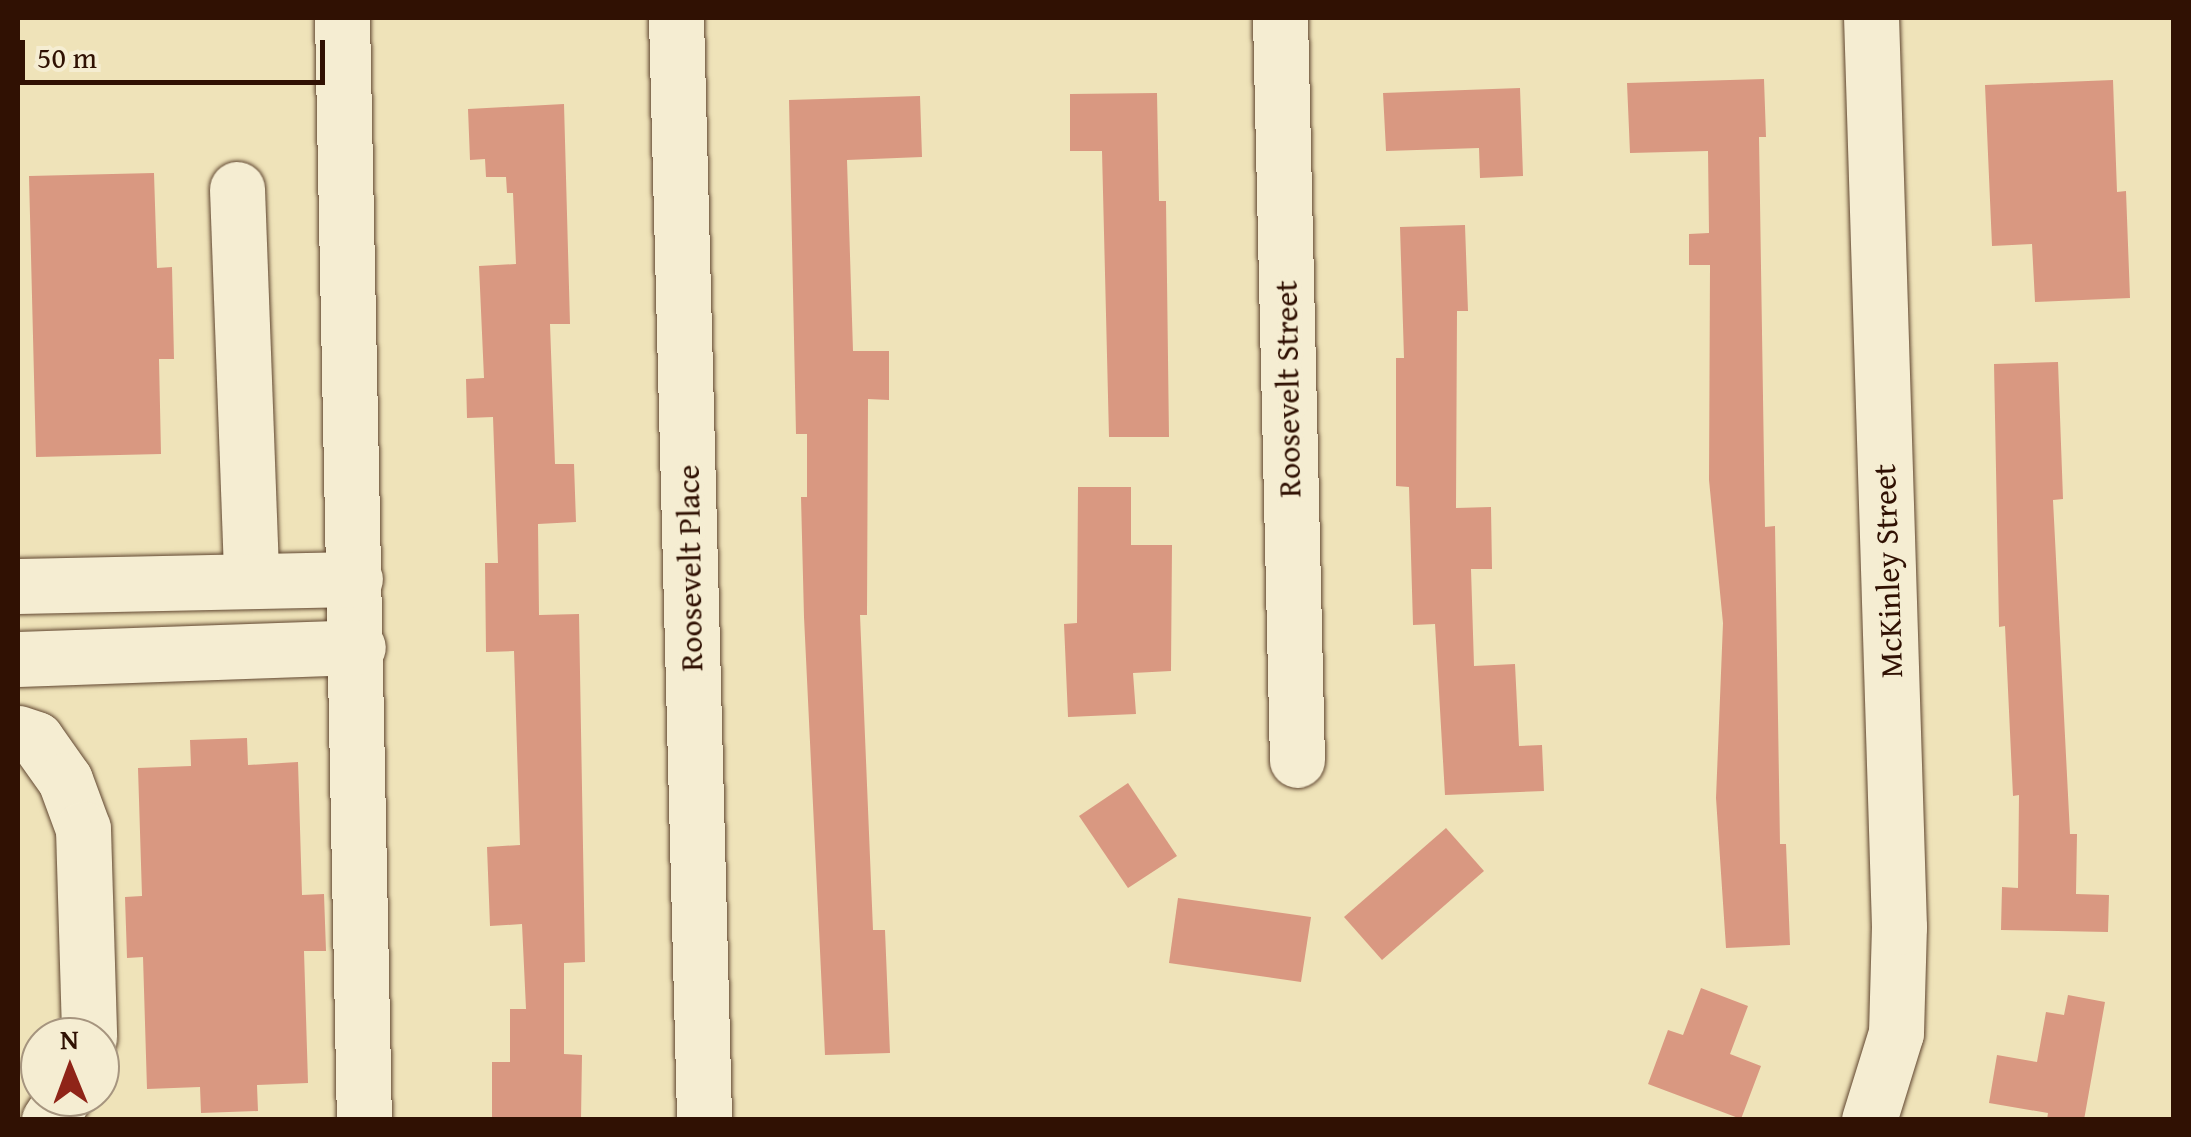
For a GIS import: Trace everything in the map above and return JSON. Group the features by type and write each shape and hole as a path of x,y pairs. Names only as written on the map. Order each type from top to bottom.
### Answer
{"street":[{"path":"342,18 358,646 364,1120"},
{"name":"Roosevelt Place","path":"676,18 704,1120"},
{"name":"Roosevelt Street","path":"1280,18 1297,760"},
{"name":"McKinley Street","path":"1869,1120 1896,1032 1899,926 1870,18"},
{"path":"237,189 251,580"},
{"path":"18,586 355,579"},
{"path":"18,659 358,646"},
{"path":"18,732 36,739 65,780 83,828 88,1017"}],"building":[{"path":"1764,79 1766,137 1759,137 1765,527 1775,526 1780,844 1786,844 1790,945 1726,948 1716,798 1723,623 1709,480 1710,265 1689,265 1689,234 1709,233 1708,151 1630,153 1627,83"},
{"path":"2113,80 2117,192 2126,191 2130,298 2035,302 2032,244 1992,246 1985,85"},
{"path":"1520,88 1523,176 1480,178 1479,148 1386,151 1383,93"},
{"path":"1157,93 1159,201 1166,201 1169,437 1109,437 1102,151 1070,151 1070,94"},
{"path":"920,96 922,157 847,160 853,351 889,351 889,400 868,399 867,615 860,615 873,930 885,930 890,1053 825,1055 804,617 801,497 807,497 807,434 796,434 789,100"},
{"path":"564,104 570,324 550,324 555,464 574,464 576,522 538,524 539,615 579,614 585,962 564,963 564,1054 582,1055 581,1120 492,1120 492,1062 510,1062 510,1009 526,1009 522,924 490,926 487,847 520,845 514,651 486,652 485,563 498,563 493,417 467,418 466,379 484,378 479,266 516,264 513,193 507,193 506,177 486,177 485,159 470,160 468,109"},
{"path":"154,173 157,268 172,267 174,359 159,359 161,454 36,457 29,176"},
{"path":"1465,225 1468,311 1457,311 1456,508 1491,507 1492,569 1471,569 1474,666 1515,664 1519,746 1542,745 1544,791 1445,795 1435,624 1413,625 1409,487 1396,486 1396,358 1404,358 1400,227"},
{"path":"2058,362 2063,499 2053,500 2070,834 2077,834 2076,894 2109,895 2108,932 2001,930 2002,887 2018,888 2019,795 2013,796 2005,626 1999,627 1994,364"},
{"path":"1078,487 1131,487 1131,545 1172,545 1171,671 1133,673 1136,714 1068,717 1064,624 1077,623"},
{"path":"247,738 248,765 298,762 302,895 324,894 326,951 304,951 308,1083 257,1085 258,1111 201,1113 200,1087 147,1089 143,957 127,958 125,897 142,896 138,768 191,766 190,740"},
{"path":"1128,783 1177,856 1128,888 1079,816"},
{"path":"1446,828 1484,871 1382,960 1344,917"},
{"path":"1178,898 1311,917 1301,982 1169,963"},
{"path":"1701,988 1748,1006 1730,1054 1761,1066 1741,1119 1648,1084 1668,1030 1683,1035"},
{"path":"2068,995 2105,1002 2084,1120 2047,1120 2048,1113 1989,1103 1997,1055 2037,1062 2046,1012 2064,1015"}]}
